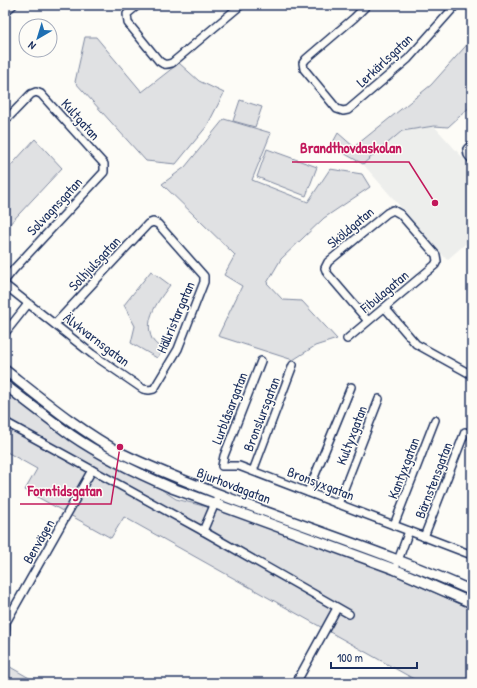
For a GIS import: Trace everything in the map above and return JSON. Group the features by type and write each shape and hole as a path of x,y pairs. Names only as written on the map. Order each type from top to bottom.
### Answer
{"main road":[{"name":"Bjurhovdagatan","path":"5,370 71,422 110,446 161,472 398,560 472,592"},
{"name":"Bjurhovdagatan","path":"5,385 72,435 118,463 152,479 214,504 394,569 472,602"},
{"path":"450,592 454,583"}],"street":[{"path":"5,12 14,5"},
{"path":"138,5 127,14 128,23 163,64 167,64 172,63 241,5"},
{"name":"Lerkärlsgatan","path":"367,5 306,59 304,65 304,69 332,103 337,109 342,111 348,110 408,59 456,5"},
{"name":"Kultgatan","path":"5,121 31,94 34,92 41,94 104,164 104,167"},
{"path":"472,144 467,149 468,155 472,160"},
{"name":"Solvagnsgatan","path":"5,280 14,268 104,172 104,167"},
{"name":"Sköldgatan","path":"368,321 327,273 326,266 328,262 387,213 392,211 400,214 436,255 436,261"},
{"name":"Solhjulsgatan","path":"55,324 148,224 153,222"},
{"name":"Hällristargatan","path":"151,389 154,388 178,349 204,279 204,276 158,224 153,222"},
{"name":"Fibulagatan","path":"347,339 435,265 436,261"},
{"name":"Älvkvarnsgatan","path":"5,285 92,354 143,389 151,389"},
{"path":"5,333 28,304"},
{"path":"385,308 416,344 472,375"},
{"name":"Lurblåsargatan","path":"222,466 224,456 261,361"},
{"name":"Bronslursgatan","path":"253,471 293,365"},
{"path":"308,492 350,387"},
{"name":"Kultyxgatan","path":"338,504 379,399"},
{"name":"Kantyxgatan","path":"394,526 435,420"},
{"path":"5,422 203,531 349,614"},
{"name":"Bärnstensgatan","path":"424,537 465,432"},
{"name":"Bronsyxgatan","path":"222,466 239,466 472,555"},
{"name":"Benvägen","path":"5,643 5,624 92,470"},
{"path":"203,531 219,494"},
{"path":"394,569 409,531"},
{"path":"296,683 337,608"}],"shaded area":[{"path":"85,37 96,37 142,92 179,63 199,81 224,93 207,126 176,164 146,161 75,82"},
{"path":"472,39 472,105 448,127 434,126 402,131 363,164 331,146 338,133 354,147 431,85"},
{"path":"240,100 262,107 255,127 233,121"},
{"path":"224,119 271,133 252,180 308,202 330,169 362,174 370,187 324,218 281,259 267,283 283,300 302,301 337,339 315,346 293,360 218,336 242,286 224,275 235,255 162,184 185,167"},
{"path":"434,126 472,168 472,238 447,260 363,164 402,131"},
{"path":"35,139 62,168 5,229 5,172"},
{"path":"267,149 317,167 306,196 257,177"},
{"path":"151,271 170,285 157,303 149,324 152,339 163,350 157,358 131,343 135,326 124,305"},
{"path":"5,387 176,499 231,513 378,568 472,609 472,683 421,683 124,517 111,538 25,490 37,469 5,451"},
{"path":"5,664 31,679 29,683 5,683"}],"place":[{"name":"Brandthovdaskolan","path":"435,203"},
{"name":"Forntidsgatan","path":"120,447"}]}
